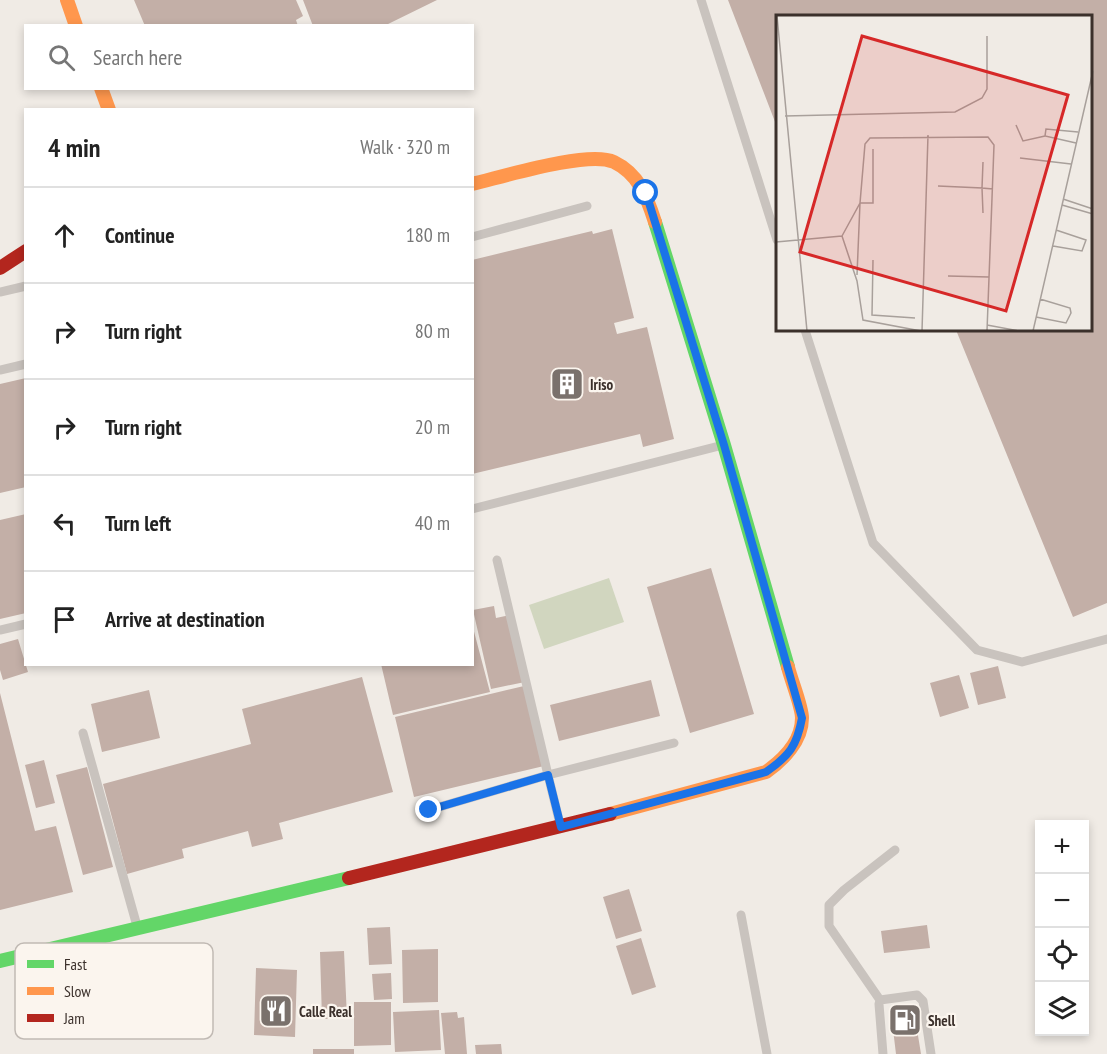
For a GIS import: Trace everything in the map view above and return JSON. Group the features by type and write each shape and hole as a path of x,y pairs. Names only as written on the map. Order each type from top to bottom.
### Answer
{"street":[{"path":"67,0 75,24"},
{"path":"102,90 108,108"},
{"path":"75,943 561,827 766,772 791,752 802,718 724,445 646,193 634,176 620,165 597,158 474,184"},
{"path":"0,268 24,252"},
{"path":"0,961 15,957"}],"lane":[{"path":"701,0 776,237"},
{"path":"474,236 587,206"},
{"path":"0,292 24,286"},
{"path":"806,332 873,543 977,650 1022,662 1107,639"},
{"path":"0,370 24,364"},
{"path":"474,508 724,445"},
{"path":"497,560 561,827"},
{"path":"0,630 24,624"},
{"path":"83,733 138,928"},
{"path":"429,810 548,775 674,743"},
{"path":"883,1054 880,1000 829,926 829,905 844,890 895,850"},
{"path":"741,915 767,1054"},
{"path":"880,1000 917,995 923,1001 931,1054"}],"green space":[{"path":"609,578 624,622 544,649 529,605"}],"building":[{"path":"134,0 296,0 303,16 296,20 297,24 144,24"},
{"path":"303,0 437,0 388,24 312,24"},
{"path":"728,0 1107,0 1107,603 1073,617 957,332 1092,332 1092,15 776,15 776,124"},
{"name":"Iriso","path":"612,229 634,318 614,323 617,334 647,327 674,439 643,447 640,434 474,474 474,260 592,231 593,234"},
{"path":"24,378 24,487 0,493 0,384"},
{"path":"24,514 24,613 0,619 0,520"},
{"path":"711,568 754,714 690,733 647,587"},
{"path":"494,606 496,618 510,615 525,682 491,689 474,610"},
{"path":"474,632 490,692 393,715 381,666 474,666"},
{"path":"18,639 24,666 26,666 28,672 3,680 0,670 0,644"},
{"path":"998,666 1006,698 978,705 970,673"},
{"path":"959,675 969,708 940,717 930,683"},
{"path":"362,677 393,792 279,823 283,839 252,847 248,831 182,849 184,858 127,874 103,784 251,744 242,709"},
{"path":"651,680 660,716 559,741 550,705"},
{"path":"524,686 544,766 414,797 395,717"},
{"path":"149,690 160,738 102,752 91,704"},
{"path":"0,693 35,831 56,826 73,892 0,910"},
{"path":"44,760 55,803 36,808 25,765"},
{"path":"87,767 113,867 83,875 56,775"},
{"path":"629,889 642,931 616,939 603,897"},
{"path":"927,925 930,948 884,953 881,931"},
{"path":"390,927 392,964 369,965 367,928"},
{"path":"641,938 656,987 632,995 616,946"},
{"path":"438,949 438,1002 403,1003 402,950"},
{"path":"344,951 347,1018 322,1019 320,952"},
{"path":"256,968 297,970 295,1037 254,1035"},
{"path":"391,973 392,999 374,1000 372,974"},
{"path":"354,1002 391,1002 391,1045 354,1046"},
{"path":"439,1010 441,1050 395,1052 393,1012"},
{"path":"457,1012 458,1018 464,1017 467,1054 445,1054 441,1013"},
{"path":"915,1017 921,1054 896,1054 892,1021"},
{"path":"501,1044 502,1054 476,1054 475,1045"},
{"path":"313,1049 354,1049 354,1054 313,1054"}],"traffic: fast":[{"path":"655,222 724,445 788,667"},
{"path":"76,943 349,878"},
{"path":"0,961 15,957"}],"traffic: slow":[{"path":"67,0 75,24"},
{"path":"102,90 108,108"},
{"path":"474,183 566,162 602,159 623,167 636,180 645,195 655,222"},
{"path":"610,814 766,772 785,756 795,742 801,726 800,707 788,667"}],"traffic: jam":[{"path":"0,268 24,252"},
{"path":"349,878 610,814"}],"place":[{"name":"Iriso","path":"567,384"},
{"name":"Calle Real","path":"276,1011"},
{"name":"Shell","path":"905,1020"}],"route":[{"path":"429,810 548,775 561,827 766,772 791,752 799,733 802,718 724,445 646,193"}]}
